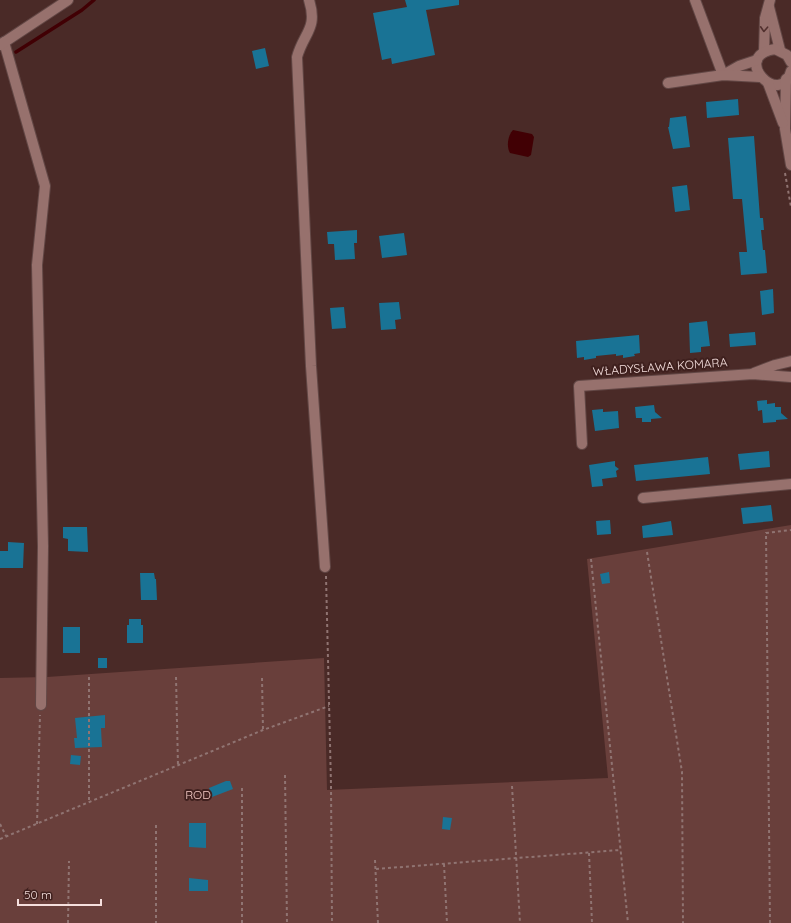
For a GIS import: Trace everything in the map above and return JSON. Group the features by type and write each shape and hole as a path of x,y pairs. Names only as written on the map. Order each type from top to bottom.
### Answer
{"street":[{"path":"41,705 44,546 37,265 45,186 2,44 68,0"},
{"path":"309,0 313,12 312,25 297,57 311,366 326,567"},
{"path":"695,0 723,74"},
{"path":"770,3 787,55"},
{"path":"770,3 765,18 760,56 756,66 764,80 785,129"},
{"path":"668,83 723,74 774,48 787,55"},
{"path":"723,74 781,83 790,74"},
{"path":"788,167 785,129 790,74"},
{"path":"753,374 775,365 791,361"},
{"path":"753,374 791,377"},
{"name":"WŁADYSŁAWA KOMARA","path":"582,444 579,386 753,374"},
{"path":"643,498 791,484"}],"path":[{"path":"788,167 791,207"},
{"path":"770,923 766,534 791,530"},
{"path":"647,552 682,772 683,923"},
{"path":"591,559 628,923"},
{"path":"326,567 330,706 332,923"},
{"path":"89,677 89,803"},
{"path":"176,677 178,766"},
{"path":"262,678 263,730"},
{"path":"37,824 41,705"},
{"path":"0,839 263,730 330,706"},
{"path":"285,775 287,923"},
{"path":"512,786 520,923"},
{"path":"242,788 242,923"},
{"path":"0,824 6,836"},
{"path":"156,825 156,923"},
{"path":"376,869 620,850"},
{"path":"588,853 592,923"},
{"path":"375,860 378,923"},
{"path":"68,923 69,862"},
{"path":"444,864 447,923"}],"green space":[{"name":"ROD","path":"791,525 791,923 0,923 0,678 47,677 324,658 327,790 608,778 587,559"}],"shaded area":[{"path":"513,130 532,134 534,137 531,155 528,157 510,153 508,141"}],"building":[{"path":"405,0 459,0 459,5 426,10 435,55 392,64 391,58 382,60 373,13 407,7"},
{"path":"265,48 269,66 256,69 252,51"},
{"path":"738,99 739,115 707,118 706,102"},
{"path":"686,116 690,147 673,149 668,127 670,118"},
{"path":"754,136 760,218 763,218 764,230 761,230 767,273 741,275 739,252 747,252 742,199 733,199 728,138"},
{"path":"687,185 690,210 675,212 672,187"},
{"path":"357,230 357,243 354,243 355,259 335,260 334,244 328,244 327,232"},
{"path":"404,233 407,255 382,258 379,236"},
{"path":"773,289 774,313 762,315 760,291"},
{"path":"399,302 401,319 395,320 396,329 381,330 379,303"},
{"path":"344,307 346,328 332,329 330,308"},
{"path":"707,321 710,346 701,347 701,352 690,353 689,323"},
{"path":"755,332 756,345 730,347 729,334"},
{"path":"639,335 640,353 634,354 635,356 623,358 623,355 616,356 616,354 596,356 596,358 584,360 584,357 577,358 576,341"},
{"path":"767,400 767,404 775,403 775,407 781,407 781,413 788,419 763,423 762,410 758,411 757,401"},
{"path":"654,405 655,412 662,418 651,419 651,422 642,422 642,418 636,418 635,407"},
{"path":"603,409 603,412 618,411 619,428 595,431 592,410"},
{"path":"769,451 770,467 740,470 738,454"},
{"path":"708,457 710,474 636,481 634,465"},
{"path":"615,461 615,466 619,469 616,471 617,477 602,479 603,486 592,487 589,465"},
{"path":"771,505 773,521 743,524 741,508"},
{"path":"610,520 611,534 597,535 596,521"},
{"path":"671,521 673,535 643,538 642,526"},
{"path":"63,527 87,527 88,552 68,551 68,539 63,538"},
{"path":"8,542 24,543 23,568 0,568 0,551 8,551"},
{"path":"609,572 610,583 602,584 600,574"},
{"path":"140,573 154,573 156,579 157,600 141,600"},
{"path":"129,619 141,619 141,625 143,625 143,643 127,643 127,625 129,625"},
{"path":"63,627 80,627 80,653 63,653"},
{"path":"98,658 107,658 107,668 98,668"},
{"path":"105,715 105,728 101,728 102,747 75,748 74,738 77,738 75,718"},
{"path":"71,755 81,756 80,765 70,764"},
{"path":"226,781 230,781 233,789 212,797 209,788"},
{"path":"443,817 452,818 450,830 442,829"},
{"path":"189,823 206,823 206,848 189,847"},
{"path":"189,878 208,880 208,891 189,891"}],"waterway":[{"path":"16,52 82,10 94,0"}]}
